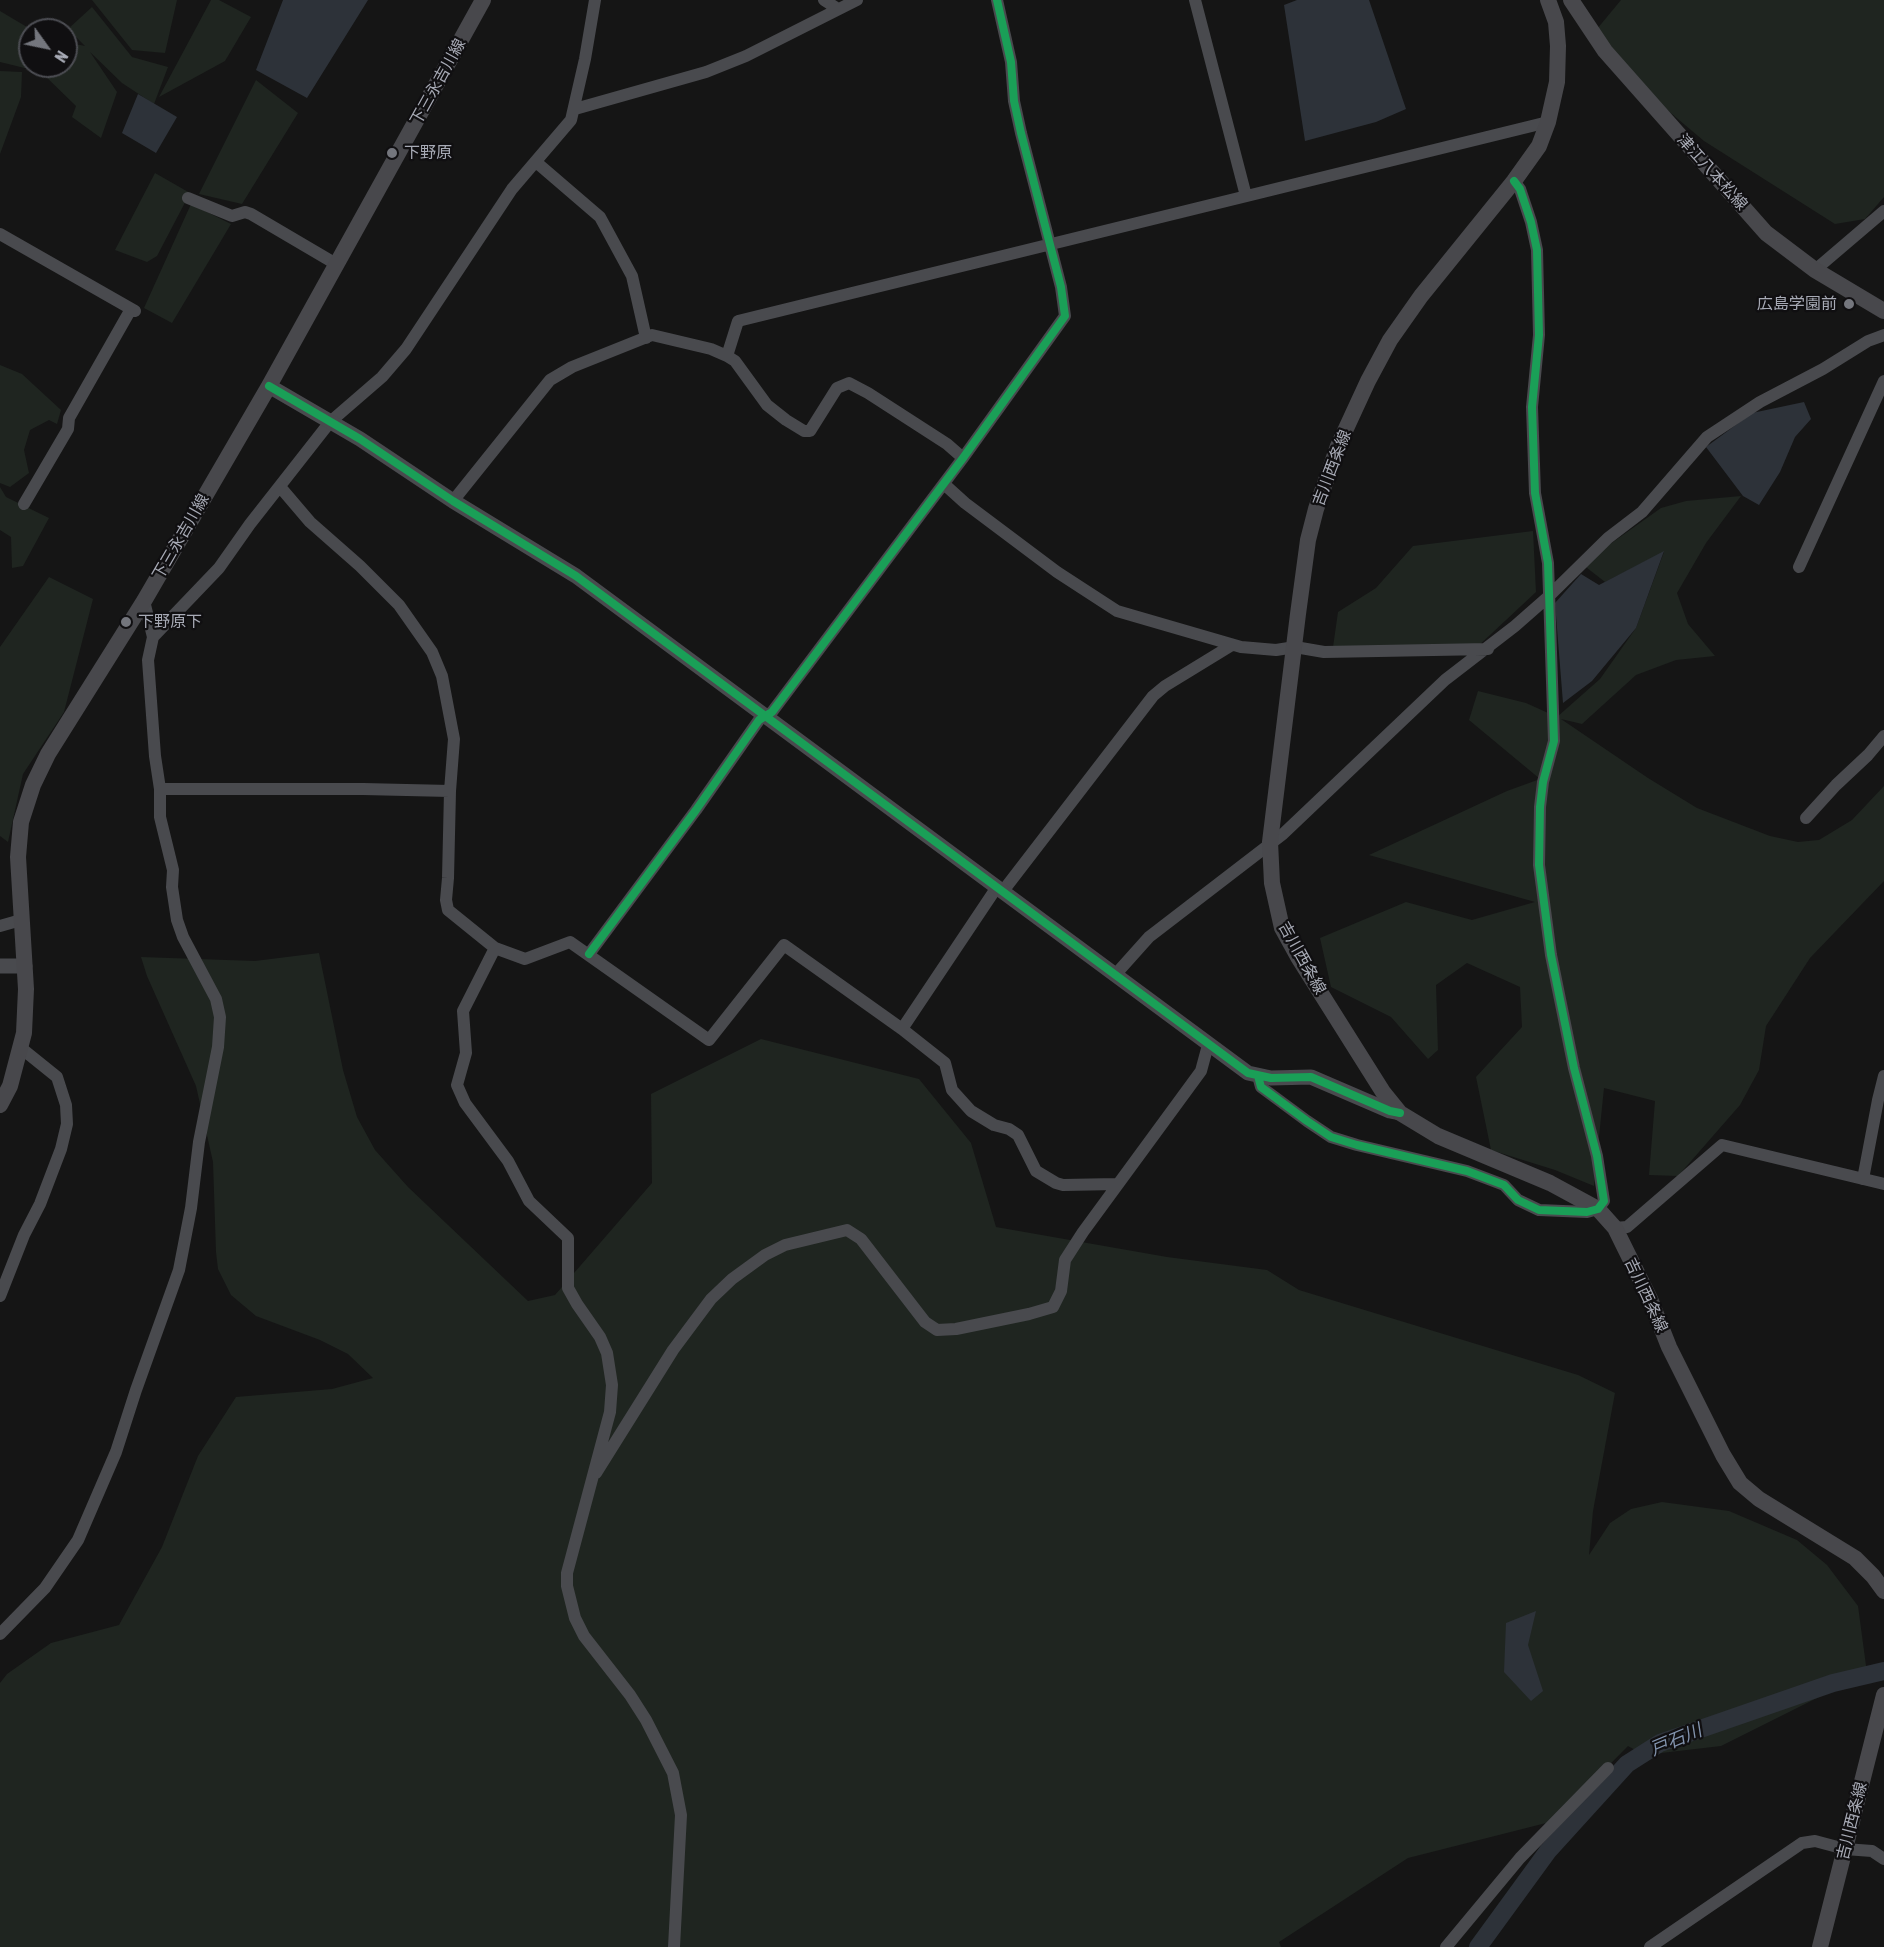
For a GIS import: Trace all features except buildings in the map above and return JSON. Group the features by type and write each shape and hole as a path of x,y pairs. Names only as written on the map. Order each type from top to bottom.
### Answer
{"main road":[{"name":"下三永吉川線","path":"0,1105 10,1086 24,1033 25,966 18,857 21,822 33,785 48,754 144,601 269,386 483,0"},
{"name":"吉川西条線","path":"1548,0 1556,22 1557,82 1548,122 1539,146 1514,181 1421,296 1390,340 1338,446 1316,509 1308,540 1270,842 1272,884 1282,928 1298,957 1383,1092 1400,1113 1438,1136 1551,1183 1598,1209 1615,1228 1650,1299 1669,1347 1723,1455 1740,1483 1759,1499 1855,1558 1884,1591"},
{"name":"津江八本松線","path":"1571,0 1605,51 1766,232 1815,270 1884,311"},
{"name":"吉川西条線","path":"1820,1947 1884,1695"}],"street":[{"path":"153,637 219,568 250,524 330,422 382,377 406,349 512,189 571,120 595,0"},
{"path":"824,0 838,9"},
{"path":"575,109 706,72 746,56 857,0"},
{"path":"589,954 696,810 759,720 772,712 944,484 1065,316 1061,287 1020,133 1014,101 1011,62 997,0"},
{"path":"1195,0 1246,196"},
{"path":"727,356 738,321 1548,122"},
{"path":"536,162 592,210 604,224 632,276 645,338"},
{"path":"1258,1076 1260,1087 1331,1137 1467,1171 1504,1185 1518,1200 1539,1210 1587,1212 1598,1209 1604,1201 1597,1156 1574,1068 1551,955 1539,865 1543,782 1554,741 1548,563 1535,493 1532,407 1539,335 1538,250 1520,189 1514,181"},
{"path":"188,198 232,216 245,212 251,214 336,264"},
{"path":"1815,270 1884,211"},
{"path":"0,234 133,310 69,418 68,429 24,504"},
{"path":"453,501 550,380 572,367 652,335 711,349 735,361 768,405 804,431 810,431 837,388 849,383 947,444 963,458"},
{"path":"1115,975 1149,937 1283,834 1445,680 1488,649 1548,597 1608,538 1642,512 1707,437 1760,402 1823,369 1868,341 1884,335"},
{"path":"1799,567 1884,381"},
{"path":"269,386 360,439 453,501 576,576 1248,1073 1258,1076 1311,1077 1390,1112 1400,1113"},
{"path":"944,484 965,503 1057,572 1117,611 1232,645 1276,650 1295,647 1324,652 1488,649"},
{"path":"280,488 310,522 360,566 399,605 432,652 442,676 454,739 446,900 448,910 495,948 525,959 570,942 709,1040 784,945 902,1029 945,1064 952,1090 971,1111 994,1125 1009,1129 1018,1135 1036,1171 1063,1185 1117,1184"},
{"path":"0,1634 45,1588 78,1540 116,1452 138,1382 179,1270 191,1208 199,1142 218,1047 220,1017 216,999 183,937 177,920 172,887 173,870 160,817 160,789 155,756 148,660 153,637 144,601"},
{"path":"902,1029 1000,889 1153,696 1165,686 1232,645"},
{"path":"1806,818 1884,736"},
{"path":"160,789 450,791"},
{"path":"0,926 21,920"},
{"path":"495,948 464,1011 466,1053 458,1085 465,1103 508,1161 529,1201 568,1238 568,1288 600,1337 607,1353 612,1385 610,1413 567,1573 567,1586 575,1618 584,1636 630,1695 646,1720 673,1773 681,1815 674,1947"},
{"path":"0,966 25,966"},
{"path":"590,1481 673,1350 711,1299 732,1279 785,1245 847,1230 861,1239 925,1322 937,1330 966,1327 1029,1314 1053,1306 1061,1291 1065,1260 1117,1184 1201,1071 1208,1045"},
{"path":"0,1296 24,1235 40,1204 61,1149 67,1124 66,1105 57,1077 21,1048"},
{"path":"1863,1179 1884,1076"},
{"path":"1615,1228 1627,1227 1722,1145 1884,1184"},
{"path":"1446,1947 1520,1858 1608,1768"},
{"path":"1650,1947 1802,1843 1815,1841 1872,1851 1884,1859"}],"shaded area":[{"path":"92,0 177,0 165,53 132,50"},
{"path":"211,0 219,0 251,17 225,61 159,97"},
{"path":"283,0 368,0 307,98 256,70"},
{"path":"1297,0 1369,0 1406,109 1376,122 1305,141 1284,5"},
{"path":"1621,0 1884,0 1884,197 1865,219 1835,224 1704,141 1634,82 1597,29"},
{"path":"92,7 132,57 168,67 154,104 122,83 90,52 117,92 101,138 72,117 76,106 47,78 78,78 78,45 85,46 78,39 78,20"},
{"path":"0,11 18,22 18,66 0,62"},
{"path":"0,71 18,72 18,78 22,78 21,97 0,154"},
{"path":"256,80 298,113 242,204 199,194"},
{"path":"138,94 177,117 156,153 122,133"},
{"path":"155,173 190,193 157,256 147,262 115,250"},
{"path":"191,204 231,224 172,323 144,308"},
{"path":"0,365 22,374 61,410 57,424 49,420 30,430 24,450 29,473 10,487 0,483"},
{"path":"1804,402 1811,419 1795,437 1780,472 1759,505 1743,496 1706,447 1752,413"},
{"path":"0,487 6,497 49,518 23,566 12,568 11,537 0,530"},
{"path":"1741,496 1706,543 1677,593 1688,624 1715,656 1676,660 1636,675 1582,724 1561,719 1697,808 1770,836 1798,842 1819,840 1852,820 1884,786 1884,881 1810,958 1766,1026 1759,1070 1740,1105 1678,1176 1649,1175 1655,1101 1604,1088 1594,1186 1555,1170 1491,1150 1476,1077 1522,1027 1520,987 1467,963 1436,985 1438,1050 1428,1059 1391,1017 1331,987 1320,938 1406,902 1472,920 1535,902 1369,855 1507,791 1540,779 1469,720 1478,691 1526,703 1557,717 1600,679 1636,628 1664,552 1605,582 1582,564 1661,508 1686,501"},
{"path":"1533,531 1536,592 1475,649 1333,647 1338,612 1376,588 1413,546"},
{"path":"1664,551 1636,628 1592,681 1563,703 1555,603 1581,574 1599,585"},
{"path":"49,577 93,599 64,712 23,774 8,842 0,836 0,647"},
{"path":"319,953 343,1070 357,1117 375,1150 408,1187 528,1301 555,1295 652,1183 651,1094 761,1039 919,1079 971,1143 996,1227 1167,1257 1267,1270 1299,1290 1578,1375 1615,1393 1593,1511 1589,1555 1610,1523 1631,1509 1662,1502 1729,1511 1797,1540 1827,1565 1858,1606 1867,1673 1721,1746 1644,1755 1628,1746 1554,1821 1408,1858 1279,1942 1281,1947 0,1947 0,1683 7,1674 51,1643 119,1625 162,1547 198,1456 236,1397 332,1389 373,1378 348,1354 320,1340 256,1316 231,1295 218,1269 213,1162 196,1086 147,976 141,957 255,961"},
{"path":"1536,1611 1528,1645 1543,1691 1531,1701 1504,1672 1506,1623"}],"waterway":[{"name":"戸石川","path":"1478,1947 1548,1851 1627,1764 1660,1743 1833,1683 1884,1671"}],"cycle path":[{"path":"589,954 696,810 759,720 772,712 963,458 1065,316 1061,287 1014,101 1011,62 997,0"},
{"path":"1258,1076 1261,1087 1331,1137 1467,1171 1504,1185 1518,1200 1539,1210 1587,1212 1598,1209 1604,1201 1597,1156 1574,1068 1551,955 1539,865 1543,782 1554,741 1548,563 1535,493 1532,407 1539,335 1537,250 1531,222 1520,189 1514,181"},
{"path":"269,386 360,439 453,501 576,576 1248,1073 1271,1078 1311,1077 1390,1111 1400,1113"}],"place":[{"name":"下野原","path":"392,153"},
{"name":"広島学園前","path":"1849,304"},
{"name":"下野原下","path":"126,622"}]}
